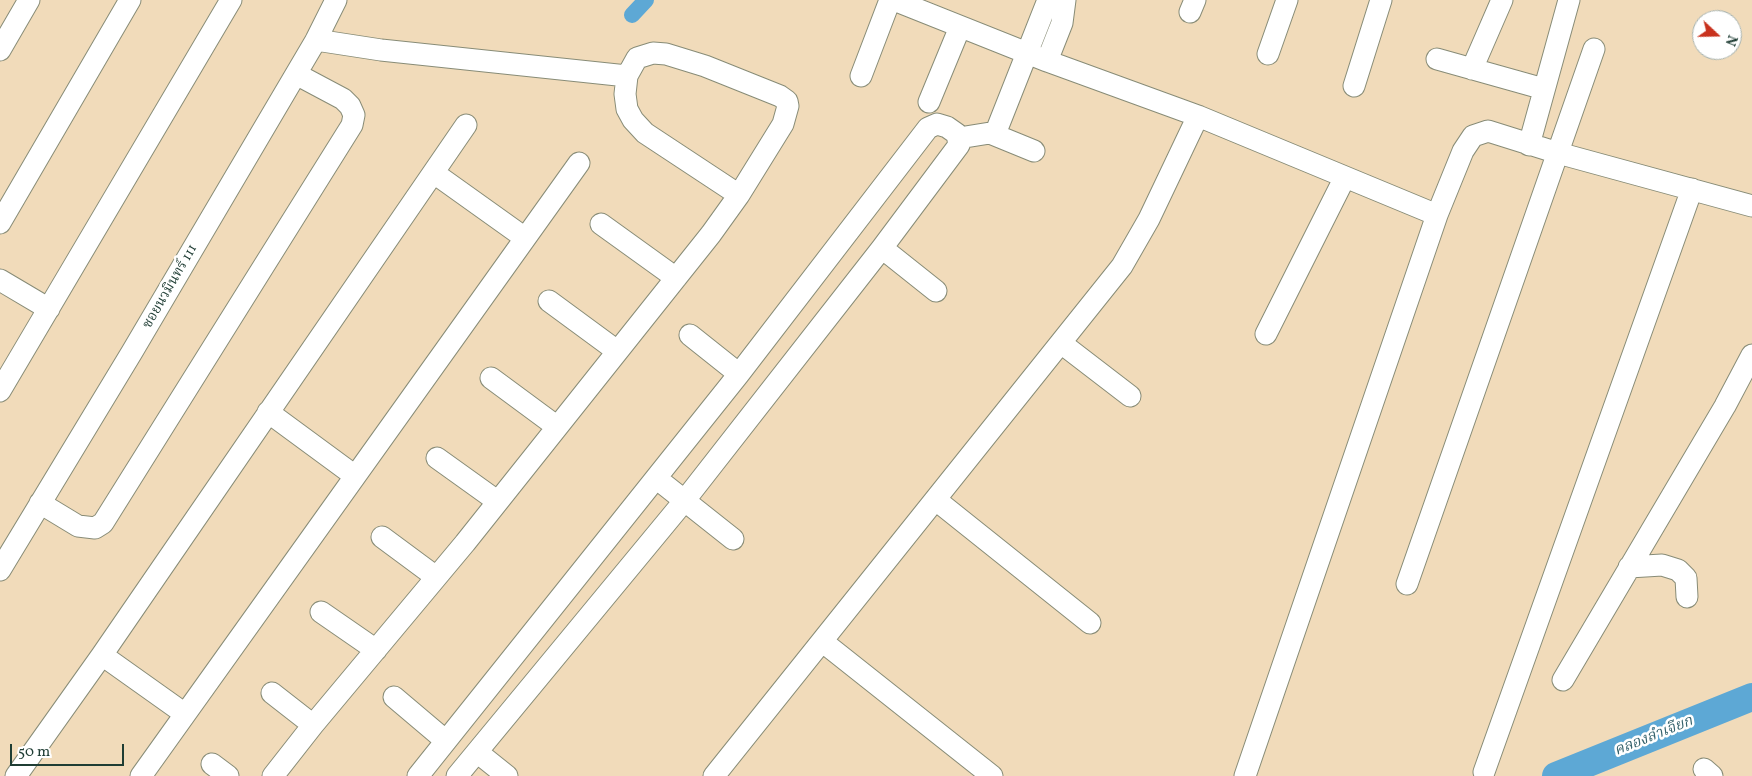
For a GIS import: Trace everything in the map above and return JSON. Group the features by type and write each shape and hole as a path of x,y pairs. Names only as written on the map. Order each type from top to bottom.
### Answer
{"street":[{"path":"0,50 29,0"},
{"path":"0,223 130,0"},
{"path":"0,391 231,0"},
{"name":"ซอยนวมินทร์ 111","path":"0,570 132,352 296,74 336,0"},
{"path":"861,76 892,0 1047,61 1198,116 1437,215"},
{"path":"997,129 1021,51 1034,0"},
{"path":"1021,51 1048,0"},
{"path":"1047,61 1062,23 1065,0"},
{"path":"1268,54 1287,0"},
{"path":"1354,86 1381,0"},
{"path":"1472,69 1502,0"},
{"path":"1529,145 1569,0"},
{"path":"929,102 960,27"},
{"path":"316,40 381,50 627,76"},
{"path":"1407,584 1594,49"},
{"path":"274,776 313,725 436,578 676,278 739,195 783,124 788,106 787,101 780,96 705,66 666,54 653,53 637,58 627,76 625,94 627,109 644,133 739,195"},
{"path":"1437,59 1544,89"},
{"path":"40,503 78,526 95,528 103,523 352,125 354,115 350,106 343,99 296,74"},
{"path":"716,776 1122,266 1149,219 1198,116"},
{"path":"418,776 739,374 928,128 940,124 947,127 959,138 959,144 882,248 684,500 457,776"},
{"path":"16,776 102,655 466,125"},
{"path":"1245,776 1437,215 1463,152 1473,136 1488,131 1558,154 1752,206"},
{"path":"959,138 990,133 1034,151"},
{"path":"141,776 579,163"},
{"path":"434,173 525,238"},
{"path":"1266,334 1345,177"},
{"path":"1484,772 1692,189"},
{"path":"601,224 676,278"},
{"path":"882,248 936,291"},
{"path":"0,280 49,309"},
{"path":"549,301 617,350"},
{"path":"690,335 739,374"},
{"path":"1060,343 1130,396"},
{"path":"1563,680 1628,567 1743,394 1752,355"},
{"path":"491,378 556,426"},
{"path":"268,412 355,476"},
{"path":"437,458 497,500"},
{"path":"656,478 733,539"},
{"path":"936,500 1090,623"},
{"path":"382,537 436,578"},
{"path":"1628,567 1662,565 1678,570 1686,578 1687,597"},
{"path":"321,612 376,650"},
{"path":"823,642 992,776"},
{"path":"102,655 185,714"},
{"path":"272,693 313,725"},
{"path":"394,697 446,741"},
{"path":"477,752 507,776"}],"waterway":[{"path":"632,15 646,0"},
{"name":"คลองลำเจียก","path":"1556,776 1752,697"}]}
